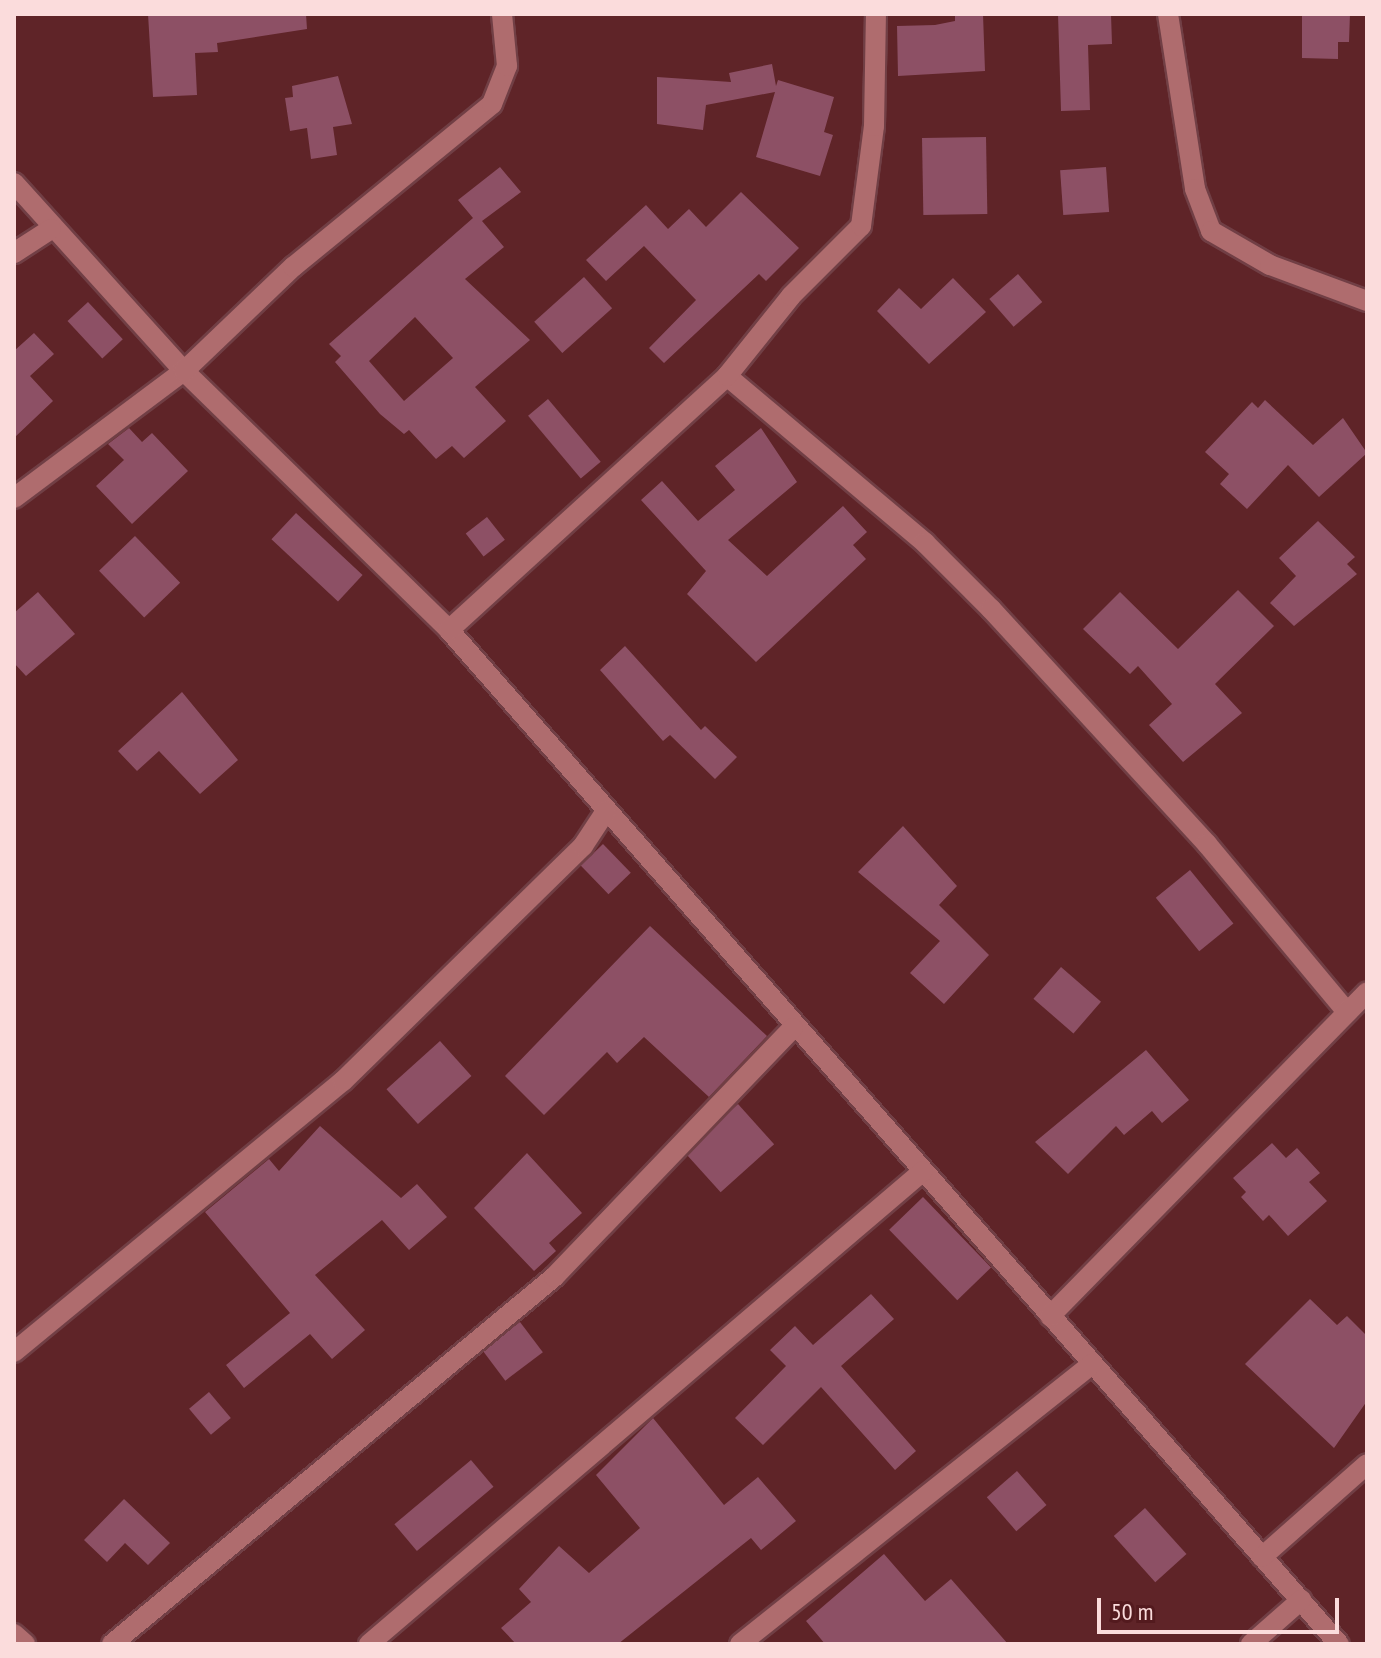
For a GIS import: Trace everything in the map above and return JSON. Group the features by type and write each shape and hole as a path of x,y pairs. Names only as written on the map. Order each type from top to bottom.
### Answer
{"street":[{"path":"14,498 184,371 293,267 492,104 507,66 502,14"},
{"path":"449,630 727,376 791,296 861,226 874,126 876,14"},
{"path":"1168,14 1195,189 1211,231 1270,265 1367,301"},
{"path":"18,194 184,371 449,630 793,1028 923,1171 1339,1644"},
{"path":"14,253 51,229"},
{"path":"727,376 925,543 991,609 1207,844 1347,1012"},
{"path":"14,1352 343,1081 572,857 606,811"},
{"path":"1050,1316 1367,992"},
{"path":"112,1644 554,1277 793,1028"},
{"path":"369,1644 923,1171"},
{"path":"740,1644 1092,1364"},
{"path":"1262,1557 1367,1464"},
{"path":"1251,1644 1301,1600"},
{"path":"14,1634 25,1644"}],"building":[{"path":"148,14 306,14 307,29 217,43 218,52 195,53 197,95 153,97"},
{"path":"955,14 983,14 985,71 898,76 897,26 955,21"},
{"path":"1058,14 1111,14 1112,44 1088,45 1090,110 1061,111"},
{"path":"1302,14 1350,14 1349,42 1338,42 1338,59 1302,58"},
{"path":"772,64 776,86 778,80 834,97 824,132 833,135 820,176 756,157 775,92 706,105 703,130 657,124 657,77 731,82 729,73"},
{"path":"338,76 352,124 333,127 337,155 311,159 307,128 290,131 285,98 293,97 292,86"},
{"path":"986,137 987,214 923,215 922,138"},
{"path":"500,167 521,192 482,221 504,247 465,279 530,340 475,387 506,421 464,458 452,446 436,459 409,430 404,434 380,414 335,362 341,356 329,344 473,218 458,200","holes":["415,317 453,358 404,401 369,361"]},
{"path":"1106,167 1109,212 1063,215 1060,170"},
{"path":"741,192 799,248 766,281 759,274 664,363 649,348 696,300 644,246 606,281 586,260 646,205 668,229 689,209 706,227"},
{"path":"1018,274 1042,302 1014,327 989,299"},
{"path":"584,277 612,308 562,353 534,322"},
{"path":"953,278 986,312 929,364 877,311 899,288 921,309"},
{"path":"88,302 123,339 102,358 68,321"},
{"path":"34,333 54,354 30,376 53,401 14,438 14,351"},
{"path":"548,399 601,462 581,479 528,416"},
{"path":"1265,400 1313,445 1343,418 1367,453 1319,497 1288,465 1247,509 1220,484 1229,474 1205,452 1252,402 1258,408"},
{"path":"129,428 142,442 152,433 188,471 132,524 96,486 124,460 108,444"},
{"path":"761,428 797,482 728,540 767,576 843,506 867,532 853,545 866,559 756,662 687,594 706,571 641,500 662,481 698,521 735,490 715,466"},
{"path":"296,513 363,575 338,601 271,539"},
{"path":"487,517 505,540 484,556 466,534"},
{"path":"1318,521 1355,557 1347,564 1357,574 1294,626 1270,603 1296,576 1279,558"},
{"path":"135,536 180,583 144,617 99,571"},
{"path":"1238,590 1274,626 1215,684 1242,713 1183,762 1149,725 1172,704 1138,666 1130,674 1083,629 1120,592 1178,649"},
{"path":"38,592 75,634 26,676 14,663 14,613"},
{"path":"625,646 701,730 705,726 737,757 715,779 670,735 663,741 600,670"},
{"path":"182,692 238,760 200,794 159,751 137,771 118,751"},
{"path":"903,826 957,886 939,905 989,955 944,1004 910,973 940,941 858,872"},
{"path":"603,844 631,873 608,894 581,866"},
{"path":"1190,870 1233,924 1199,951 1156,898"},
{"path":"650,926 767,1036 709,1097 644,1037 617,1063 607,1052 544,1115 505,1076"},
{"path":"1061,967 1101,1002 1073,1033 1033,999"},
{"path":"440,1041 471,1076 418,1124 386,1089"},
{"path":"1146,1050 1189,1100 1162,1123 1152,1111 1124,1135 1116,1126 1068,1174 1035,1142"},
{"path":"738,1104 774,1144 721,1192 684,1152"},
{"path":"320,1126 401,1198 417,1184 447,1217 409,1250 382,1220 315,1275 365,1330 332,1359 310,1334 244,1388 226,1365 290,1313 205,1212 269,1159 279,1171"},
{"path":"1272,1143 1286,1158 1297,1148 1320,1173 1309,1182 1327,1201 1288,1236 1269,1215 1263,1221 1241,1197 1246,1192 1233,1178"},
{"path":"527,1153 582,1213 549,1243 556,1251 534,1271 474,1208"},
{"path":"923,1197 991,1267 957,1300 889,1230"},
{"path":"871,1294 894,1319 841,1366 916,1451 895,1470 821,1387 763,1445 735,1418 786,1366 770,1350 795,1326 813,1345"},
{"path":"1310,1299 1337,1325 1347,1316 1367,1336 1367,1401 1334,1448 1245,1364"},
{"path":"520,1322 543,1352 505,1381 482,1350"},
{"path":"209,1392 231,1418 211,1435 189,1409"},
{"path":"653,1418 724,1505 758,1477 796,1521 761,1550 751,1538 618,1644 516,1644 501,1628 531,1602 519,1589 559,1546 589,1573 640,1528 596,1475"},
{"path":"471,1460 493,1487 417,1551 394,1524"},
{"path":"1017,1471 1047,1505 1016,1531 987,1497"},
{"path":"124,1499 170,1543 148,1565 125,1543 107,1562 84,1540"},
{"path":"1145,1508 1186,1554 1155,1582 1114,1536"},
{"path":"884,1554 925,1601 951,1579 1008,1644 825,1644 806,1621"}]}
